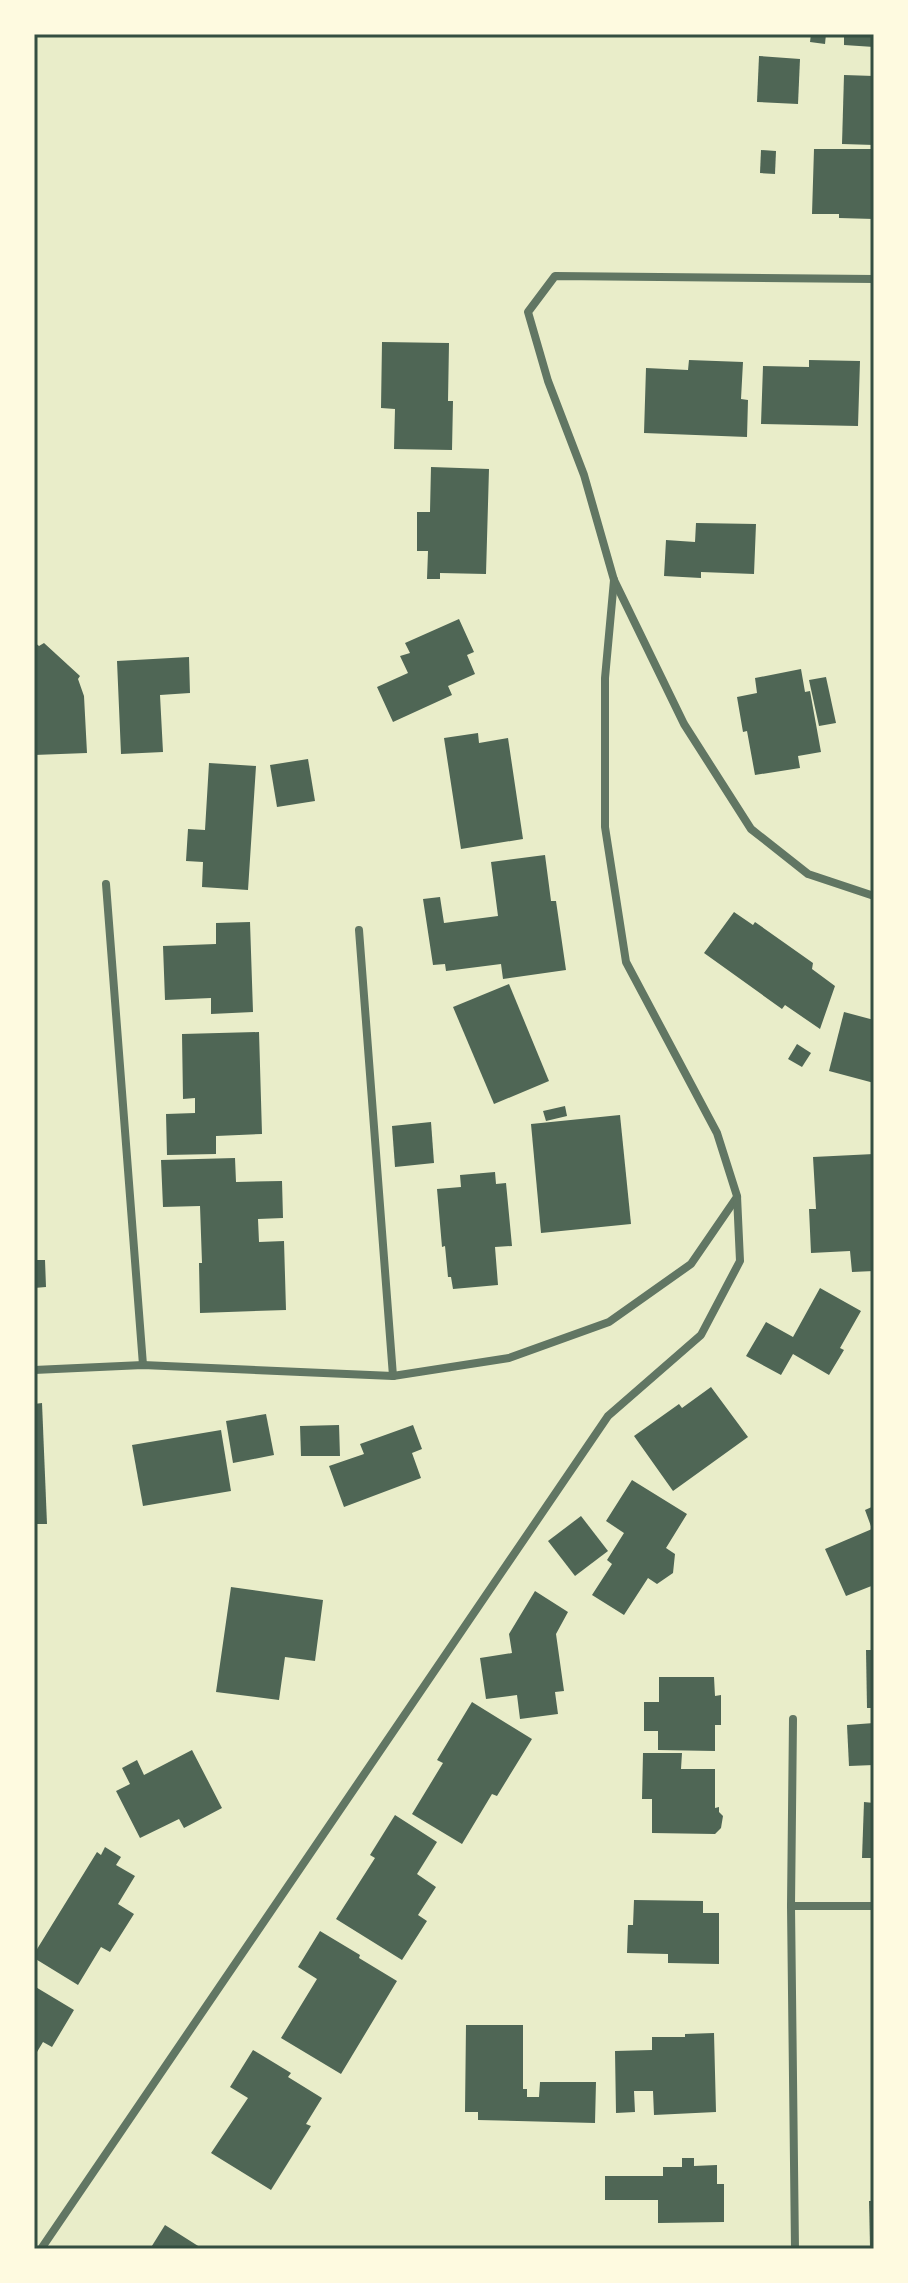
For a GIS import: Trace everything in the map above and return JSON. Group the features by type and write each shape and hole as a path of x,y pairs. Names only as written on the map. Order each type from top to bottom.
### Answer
{"street":[{"path":"874,279 555,276 528,312 548,381 584,475 614,580 684,724 751,829 808,874 874,896"},
{"path":"41,2249 608,1416 701,1335 740,1261 737,1196 717,1133 626,962 605,827 605,678 614,580"},
{"path":"106,884 143,1365"},
{"path":"359,930 393,1376"},
{"path":"34,1370 143,1365 393,1376 509,1358 609,1322 691,1264 737,1196"},
{"path":"793,1719 791,1906 795,2249"},
{"path":"791,1906 874,1906"}],"building":[{"path":"811,34 826,34 825,44 810,42"},
{"path":"844,34 874,34 874,47 844,45"},
{"path":"759,56 800,59 798,104 757,102"},
{"path":"844,75 874,76 874,145 842,144"},
{"path":"814,149 874,149 874,219 812,214"},
{"path":"761,150 776,151 775,174 760,173"},
{"path":"382,342 449,343 448,401 453,401 452,450 394,449 395,409 381,408"},
{"path":"689,360 743,362 741,399 748,400 747,437 644,433 646,368 688,370"},
{"path":"809,360 860,361 858,426 761,424 763,366 809,367"},
{"path":"431,467 489,469 486,574 440,573 440,579 427,579 428,551 417,551 417,512 430,512"},
{"path":"696,523 756,524 754,574 701,572 701,578 664,576 666,540 695,542"},
{"path":"459,619 474,652 467,655 475,674 448,686 452,695 393,722 377,687 408,673 400,656 410,653 405,643"},
{"path":"34,642 39,646 44,643 80,676 87,753 34,755"},
{"path":"189,657 190,693 160,695 163,752 121,754 117,661"},
{"path":"801,669 805,692 810,691 821,752 798,756 800,768 755,775 737,697 757,693 755,678"},
{"path":"826,677 836,723 819,726 809,680"},
{"path":"478,733 479,743 508,738 523,839 461,849 444,738"},
{"path":"308,759 315,801 277,807 270,765"},
{"path":"209,763 256,766 248,890 202,887 203,862 186,861 188,829 205,830"},
{"path":"545,855 551,901 556,901 566,970 503,979 501,964 446,971 445,964 433,965 423,899 440,897 444,923 498,916 491,862"},
{"path":"734,912 753,925 755,922 813,963 812,969 835,986 820,1029 785,1005 782,1009 704,953"},
{"path":"250,922 253,1012 211,1014 211,998 165,1000 163,946 216,944 216,923"},
{"path":"509,984 549,1081 494,1104 453,1007"},
{"path":"844,1012 874,1020 874,1083 829,1071"},
{"path":"259,1032 262,1134 216,1136 216,1154 167,1155 166,1114 195,1113 195,1098 183,1099 182,1034"},
{"path":"797,1044 811,1053 802,1067 788,1059"},
{"path":"565,1106 567,1116 546,1121 543,1111"},
{"path":"620,1115 631,1224 541,1233 531,1124"},
{"path":"431,1122 434,1163 395,1167 392,1126"},
{"path":"874,1154 874,1271 852,1272 850,1251 811,1253 809,1209 816,1209 813,1157"},
{"path":"235,1158 236,1182 282,1181 283,1218 258,1219 259,1242 284,1241 286,1310 200,1313 200,1206 163,1207 161,1160"},
{"path":"495,1172 496,1184 506,1183 512,1246 495,1247 498,1285 453,1289 451,1277 448,1277 445,1246 442,1247 437,1189 461,1187 460,1175"},
{"path":"34,1228 37,1228 37,1260 45,1260 46,1287 34,1288"},
{"path":"820,1288 861,1311 829,1375 793,1354 781,1375 746,1356 766,1322 793,1337"},
{"path":"711,1387 748,1437 673,1491 634,1436 679,1404 682,1408"},
{"path":"42,1403 47,1524 34,1524 34,1404"},
{"path":"266,1414 274,1455 233,1463 226,1421"},
{"path":"339,1425 340,1456 301,1456 300,1426"},
{"path":"413,1425 422,1449 412,1453 421,1478 344,1507 329,1466 364,1454 360,1444"},
{"path":"221,1430 231,1491 143,1506 132,1445"},
{"path":"632,1480 687,1514 666,1548 675,1554 673,1573 657,1584 648,1578 624,1615 592,1595 612,1564 607,1560 624,1533 606,1521"},
{"path":"874,1506 874,1585 846,1596 825,1549 872,1529 865,1510"},
{"path":"581,1516 608,1551 575,1576 548,1541"},
{"path":"231,1587 323,1600 315,1661 285,1657 279,1700 216,1692"},
{"path":"535,1591 568,1612 556,1634 564,1691 555,1692 558,1714 520,1719 517,1695 486,1699 480,1658 512,1653 509,1634"},
{"path":"866,1650 874,1650 874,1708 867,1708"},
{"path":"659,1677 714,1677 715,1696 721,1695 721,1725 715,1725 715,1751 658,1750 658,1731 644,1731 644,1702 659,1702"},
{"path":"472,1702 532,1739 497,1796 492,1794 462,1844 412,1814 443,1763 437,1760"},
{"path":"874,1723 874,1765 849,1766 847,1725"},
{"path":"192,1750 222,1808 184,1828 179,1819 140,1838 116,1791 130,1784 122,1768 137,1760 144,1775"},
{"path":"643,1753 682,1753 681,1769 715,1769 715,1808 719,1807 723,1816 721,1828 715,1834 652,1833 652,1799 642,1799"},
{"path":"864,1802 874,1803 874,1858 862,1858"},
{"path":"395,1815 437,1842 417,1874 436,1887 418,1915 427,1921 402,1960 336,1919 375,1858 370,1855"},
{"path":"105,1847 121,1857 116,1865 135,1876 118,1904 134,1914 110,1952 101,1947 78,1985 34,1958 34,1954 97,1852 101,1855"},
{"path":"634,1900 703,1901 703,1913 719,1913 719,1964 668,1963 668,1954 627,1953 628,1925 633,1925"},
{"path":"320,1931 397,1981 341,2074 281,2038 317,1979 298,1967"},
{"path":"34,1986 74,2010 52,2047 43,2042 34,2057"},
{"path":"466,2025 523,2025 523,2089 527,2089 527,2097 539,2097 540,2082 596,2082 595,2123 478,2120 478,2112 465,2112"},
{"path":"714,2033 716,2112 654,2115 653,2091 634,2091 635,2112 616,2113 615,2051 652,2050 652,2037"},
{"path":"253,2050 291,2073 288,2077 322,2098 306,2124 311,2126 271,2190 211,2153 248,2098 230,2087"},
{"path":"682,2158 694,2158 694,2166 717,2165 717,2184 724,2184 724,2222 658,2223 658,2200 605,2200 605,2176 663,2176 663,2167 682,2167"},
{"path":"869,2201 874,2201 874,2247 870,2247"},
{"path":"165,2225 195,2244 203,2249 150,2249"}]}
